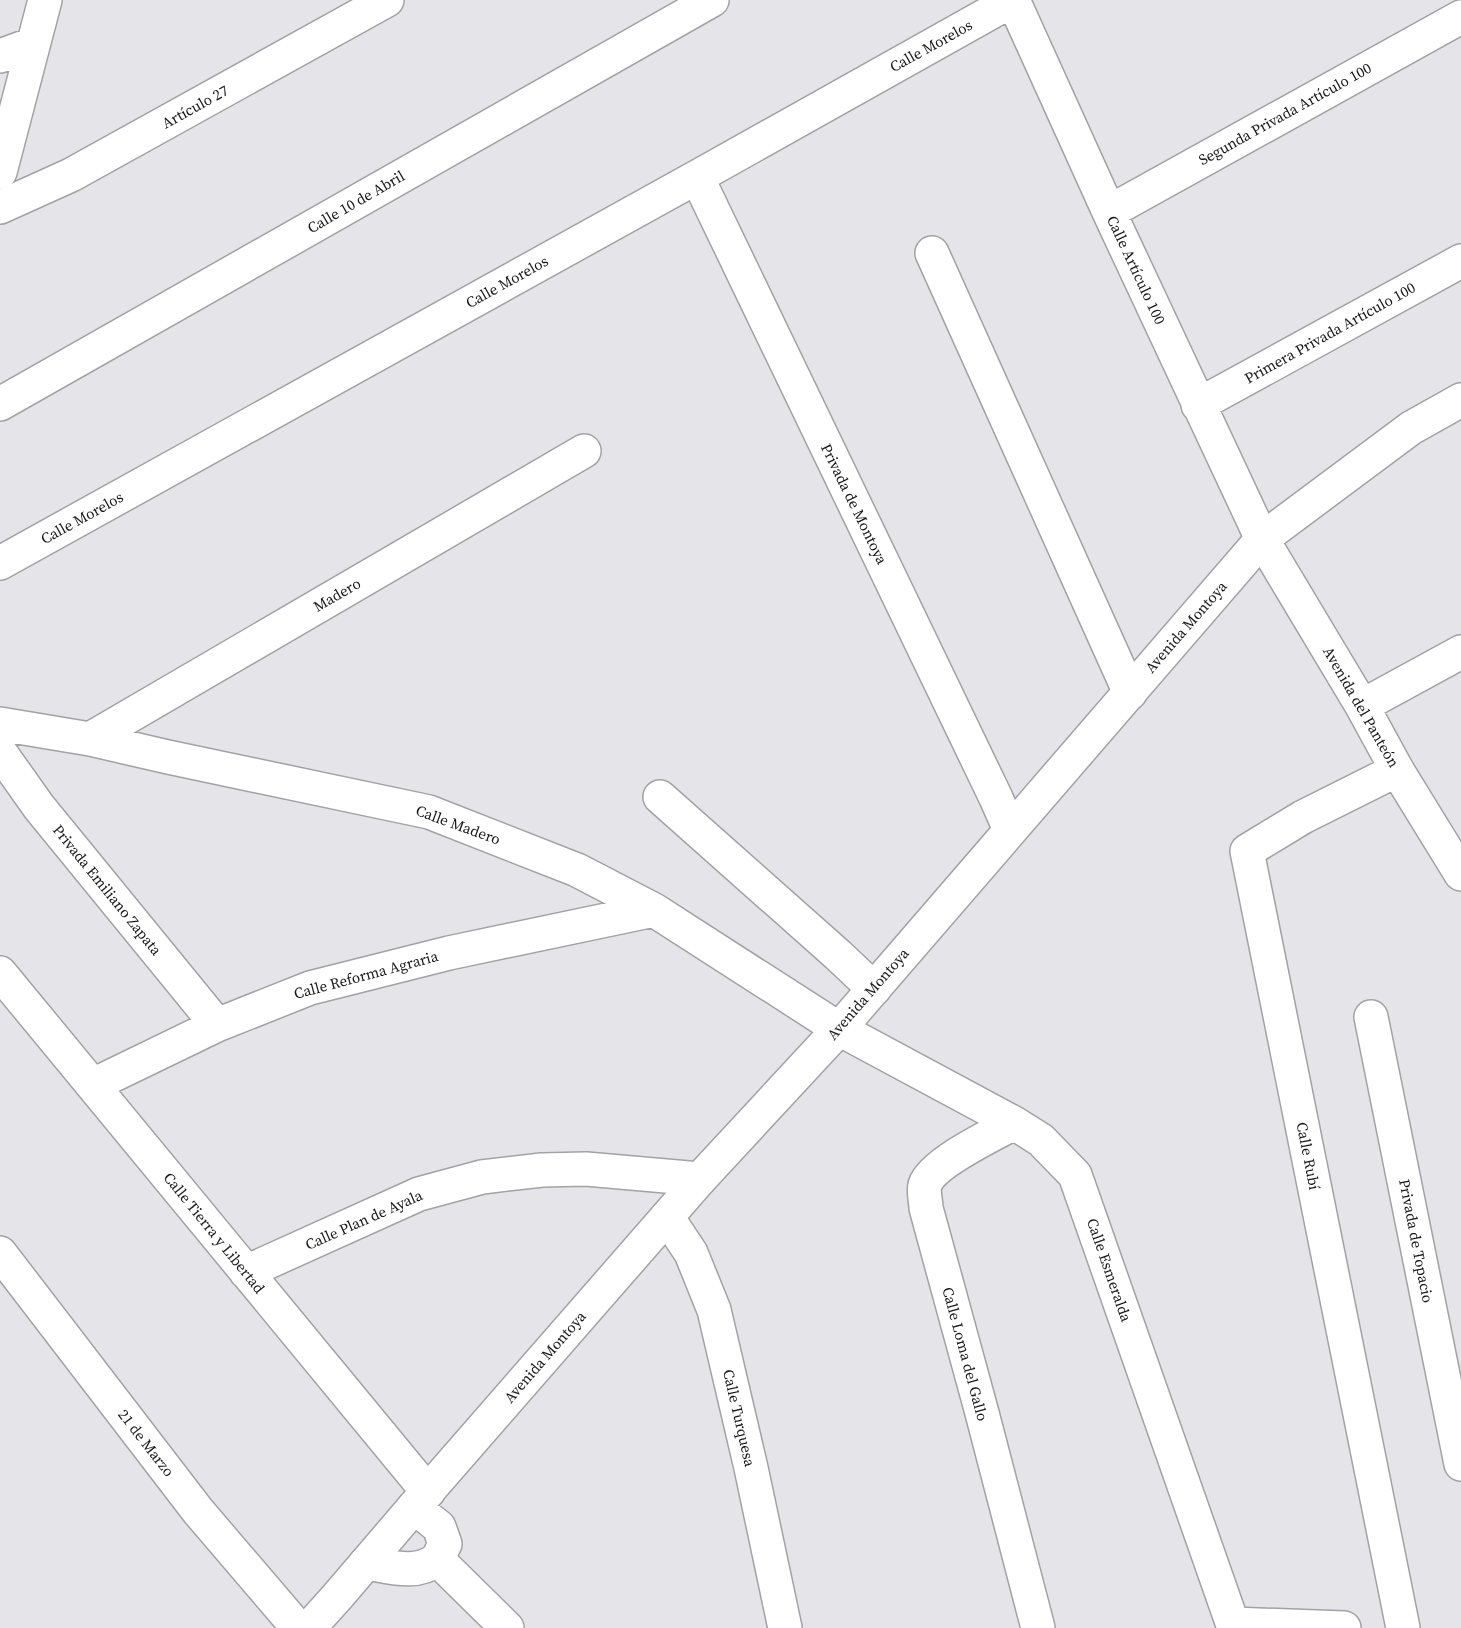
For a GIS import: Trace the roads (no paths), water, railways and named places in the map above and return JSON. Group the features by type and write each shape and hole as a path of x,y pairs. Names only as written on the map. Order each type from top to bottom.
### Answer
{"street":[{"path":"0,172 10,103 33,44 45,0"},
{"name":"Artículo 27","path":"0,207 71,175 387,0"},
{"name":"Calle 10 de Abril","path":"0,404 712,0"},
{"name":"Calle Morelos","path":"0,563 1013,0"},
{"name":"Calle Artículo 100","path":"1013,0 1198,405 1262,539"},
{"name":"Segunda Privada Artículo 100","path":"1109,212 1461,17"},
{"path":"0,56 33,44"},
{"name":"Privada de Montoya","path":"697,177 1010,830"},
{"path":"932,253 1130,693"},
{"name":"Primera Privada Artículo 100","path":"1198,405 1461,261"},
{"name":"Avenida Montoya","path":"309,1628 700,1179 839,1029 1262,539 1412,428 1461,400"},
{"name":"Madero","path":"90,739 584,450"},
{"name":"Avenida del Panteón","path":"1262,539 1362,706 1397,770 1461,874"},
{"path":"1362,706 1461,652"},
{"name":"Calle Madero","path":"0,724 90,739 429,812 577,870 654,910 839,1029"},
{"name":"Privada Emiliano Zapata","path":"0,752 39,807 218,1025"},
{"name":"Calle Rubí","path":"1397,770 1303,817 1247,851 1403,1628"},
{"path":"660,797 874,988"},
{"name":"Calle Reforma Agraria","path":"93,1085 218,1025 310,987 448,953 654,910"},
{"name":"Calle Tierra y Libertad","path":"0,973 246,1272 421,1499 439,1527 445,1544 437,1559"},
{"name":"Privada de Topacio","path":"1371,1017 1461,1464"},
{"name":"Calle Esmeralda","path":"839,1029 1041,1140 1075,1175 1232,1627"},
{"name":"Calle Loma del Gallo","path":"1014,1124 967,1148 936,1170 925,1184 926,1208 1038,1628"},
{"name":"Calle Plan de Ayala","path":"246,1272 419,1194 482,1178 542,1170 586,1169 700,1179"},
{"name":"Calle Turquesa","path":"667,1217 691,1252 714,1310 785,1628"},
{"name":"21 de Marzo","path":"0,1253 198,1511 298,1628"},
{"path":"366,1563 409,1570 437,1559 507,1628"},
{"path":"1232,1627 1344,1628"}]}
